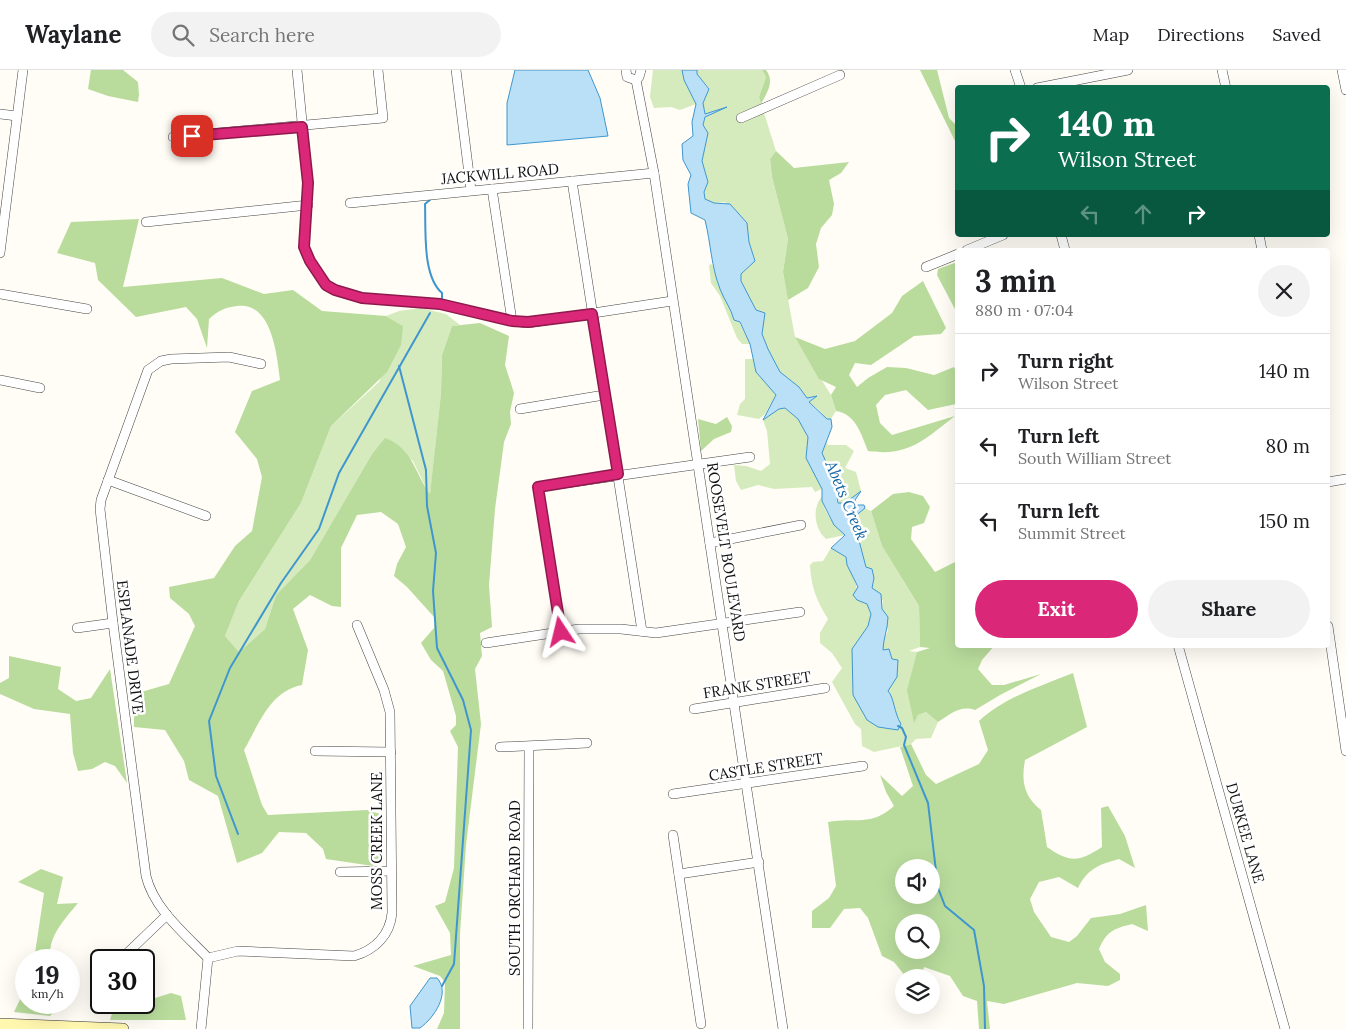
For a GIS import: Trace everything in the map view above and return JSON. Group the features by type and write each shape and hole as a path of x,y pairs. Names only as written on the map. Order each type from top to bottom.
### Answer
{"main road":[{"path":"0,1024 123,1029"}],"street":[{"path":"0,253 4,195 23,70"},
{"path":"296,70 308,206 304,247 319,276 331,288 362,298 440,304 512,321 528,322 672,301"},
{"path":"173,137 302,127 383,118 378,70"},
{"path":"456,70 471,190"},
{"path":"626,70 627,77 636,80 641,74 641,70"},
{"path":"1015,70 1020,85"},
{"path":"1052,85 1128,70"},
{"path":"1222,70 1225,85"},
{"path":"1342,70 1346,90"},
{"path":"741,118 840,75"},
{"name":"ROOSEVELT BOULEVARD","path":"636,80 654,173 783,1029"},
{"path":"0,114 17,116"},
{"name":"JACKWILL ROAD","path":"350,203 654,173"},
{"path":"572,180 642,631"},
{"path":"492,189 512,321"},
{"path":"146,222 308,206"},
{"path":"972,248 998,237"},
{"path":"926,267 955,255"},
{"path":"0,294 87,309"},
{"name":"ESPLANADE DRIVE","path":"208,958 167,915 150,890 146,876 100,509 101,500 144,376 153,366 161,361 171,359 228,357 261,364"},
{"path":"0,380 40,388"},
{"path":"520,409 604,395"},
{"path":"561,632 538,487 750,456"},
{"path":"1330,482 1346,479"},
{"path":"108,480 206,516"},
{"path":"710,543 801,525"},
{"path":"486,643 601,628 656,633 800,612"},
{"path":"78,628 113,624"},
{"name":"MOSS CREEK LANE","path":"208,958 238,951 342,957 364,954 381,940 391,921 391,752 388,702 358,625"},
{"path":"1330,640 1346,751"},
{"name":"DURKEE LANE","path":"1179,648 1285,1029"},
{"name":"FRANK STREET","path":"694,709 825,688"},
{"path":"500,747 587,743"},
{"name":"SOUTH ORCHARD ROAD","path":"528,1029 529,747"},
{"path":"315,751 391,752"},
{"name":"CASTLE STREET","path":"673,794 863,766"},
{"path":"673,835 701,1024"},
{"path":"679,874 759,862"},
{"path":"340,872 392,871"},
{"path":"131,949 167,915"},
{"path":"201,1029 208,958"}],"green space":[{"path":"91,70 123,70 138,82 138,102 108,96 88,89"},
{"path":"653,70 682,70 684,80 696,104 680,110 671,107 654,108 650,97"},
{"path":"697,70 762,70 766,77 759,97 776,151 770,159 772,177 788,239 783,272 795,337 831,395 836,411 831,419 827,419 809,402 816,397 807,398 799,387 780,372 768,349 762,334 765,313 756,310 741,281 741,274 755,260 749,242 747,223 725,202 714,203 705,199 704,192 708,182 702,161 708,133 703,125 705,117 721,109 705,114 703,103 709,88 697,74"},
{"path":"762,70 766,70 769,74 770,83 761,104 759,97 766,77"},
{"path":"920,70 937,70 949,118 955,124 955,141"},
{"path":"776,151 794,168 849,162 841,173 829,180 834,204 832,215 821,228 816,244 819,267 808,288 788,300 783,272 788,239 772,177 770,159"},
{"path":"139,219 123,287 222,278 264,294 293,290 322,311 386,316 403,326 401,345 387,372 331,426 301,503 239,601 225,636 239,652 265,629 276,595 310,560 372,454 385,438 394,442 408,455 430,494 441,393 442,355 452,326 480,323 509,336 505,365 514,393 510,412 511,424 504,442 495,509 489,585 492,627 480,633 482,656 475,669 481,724 466,845 460,934 460,1029 437,1029 444,1013 445,982 440,976 413,966 451,955 450,933 435,906 445,902 454,868 458,747 450,731 456,725 456,716 443,671 431,660 421,643 434,628 435,618 407,587 394,576 397,564 406,547 398,524 381,512 357,515 341,548 341,607 332,606 310,595 293,609 308,650 302,685 291,688 274,701 244,750 262,805 268,815 367,810 380,814 380,857 373,866 326,859 323,849 306,833 279,832 262,853 237,863 218,796 189,780 184,761 165,730 134,727 134,694 169,684 195,626 189,614 170,598 169,587 214,578 235,546 252,531 262,477 257,459 235,432 252,391 280,380 277,358 270,332 258,312 249,307 237,306 219,311 209,319 207,348 197,319 186,307 136,317 98,280 95,263 57,253 71,222"},
{"path":"955,263 955,309 937,275 938,269"},
{"path":"712,264 721,291 729,303 734,320 739,322 750,344 742,344 737,338 720,296 711,283 709,265"},
{"path":"923,281 946,328 941,334 914,336 871,365 855,363 849,375 857,387 887,367 906,368 934,375 954,367 955,404 928,410 906,390 885,395 876,405 880,423 892,435 955,416 925,439 906,449 882,452 868,451 853,420 843,413 836,411 831,395 836,387 819,379 795,337 825,349 855,341 892,313 902,296"},
{"path":"421,308 446,314 460,325 452,326 442,355 441,393 430,496 413,461 385,439 372,454 310,560 276,595 265,629 239,652 225,636 239,601 301,503 331,426 379,382 403,326 386,316 399,311"},
{"path":"745,359 753,359 756,372 776,395 765,414 759,419 737,415 740,404 745,399"},
{"path":"785,408 798,419 808,437 806,458 822,489 815,492 812,487 774,489 758,485 741,490 736,481 734,465 746,466 761,471 770,464 767,431 763,420 779,409"},
{"path":"727,417 732,426 731,432 714,439 701,451 698,419 716,424"},
{"path":"825,441 828,445 846,445 854,451 845,468 856,472 861,491 845,503 839,503 835,482 822,453"},
{"path":"909,492 923,496 930,507 924,523 912,527 911,539 935,572 955,562 955,648 992,648 982,660 978,669 992,685 1004,685 1041,674 975,710 960,709 938,722 926,712 918,715 914,723 907,690 917,652 930,648 920,647 919,606 882,546 871,511 893,494"},
{"path":"822,496 827,513 833,523 845,535 826,539 819,529 816,512"},
{"path":"865,508 871,511 882,546 919,606 920,647 909,651 917,652 914,722 918,715 926,712 938,722 931,738 916,739 911,744 874,752 862,746 861,729 855,724 832,682 842,668 832,653 820,643 820,633 828,619 815,593 810,565 813,562 823,561 831,548 846,557 856,583 857,600 867,604 883,650 883,641 888,631 882,609 883,601 872,588 874,578 872,569 866,568 853,518"},
{"path":"9,656 61,667 58,689 76,701 91,698 110,669 127,783 115,766 105,762 92,769 78,771 73,753 70,714 34,709 0,694 0,683 9,678"},
{"path":"1073,673 1087,727 1025,760 1023,775 1025,788 1031,800 1041,810 1047,847 1062,856 1075,859 1087,856 1102,847 1101,808 1108,806 1125,836 1135,868 1119,859 1106,863 1090,872 1078,888 1059,877 1039,882 1030,899 1034,912 1051,937 1069,942 1077,936 1091,918 1120,914 1146,905 1148,931 1132,924 1120,927 1108,934 1102,943 1099,949 1105,962 1120,974 1120,980 1108,986 1077,983 1004,1004 987,1001 990,1029 979,1029 977,1001 963,996 950,976 940,973 940,969 924,967 923,969 900,969 894,962 882,956 868,918 860,908 844,909 830,928 812,928 812,911 829,898 836,886 828,822 870,819 886,813 894,806 886,792 880,775 902,796 913,786 900,747 911,744 926,775 936,784 979,764 988,750 979,721 1000,705"},
{"path":"41,869 63,877 57,904 78,903 62,922 50,949 36,949 44,893 18,882"},
{"path":"171,993 181,996 186,1020 110,1020 112,1014 155,1014 155,998"},
{"path":"32,1014 52,1014 50,1016"}],"water":[{"path":"515,70 588,70 600,98 608,136 507,145 507,103"},
{"path":"682,70 697,70 697,74 709,89 703,103 705,114 727,107 705,117 703,125 708,133 702,161 708,182 704,192 705,199 714,203 730,204 747,223 749,242 755,261 741,274 741,281 756,310 765,313 762,334 768,349 780,372 799,387 807,398 817,396 809,402 827,419 831,419 832,427 822,453 835,482 838,503 845,503 861,491 855,500 857,505 864,505 865,508 853,518 866,567 872,569 874,578 872,588 881,594 882,609 888,617 883,650 889,649 892,659 898,660 897,677 888,691 892,697 901,724 898,730 878,727 867,720 853,695 852,649 868,626 871,614 867,604 857,600 853,595 858,587 847,565 846,557 831,548 845,535 834,525 822,501 822,489 806,458 808,437 798,419 785,408 779,409 763,420 776,395 756,372 750,344 740,322 734,320 720,289 705,220 691,213 688,184 691,175 683,160 682,144 693,136 692,122 696,104 684,80"},
{"path":"430,978 437,978 441,984 442,991 439,1005 425,1024 420,1028 412,1028 410,1006"}],"waterway":[{"path":"431,199 425,204 426,252 431,275 442,293 442,299"},
{"path":"238,834 216,776 209,721 230,668 281,583 319,529 339,473 430,313"},
{"path":"399,366 426,470 427,506 436,553 433,591 437,648 463,700 471,730 454,964 442,986"},
{"name":"Abets Creek","path":"898,726 902,728 906,737 904,745 928,803 938,888 945,906 974,930 984,986 985,1029"}],"route":[{"path":"192,136 302,127 308,183 304,247 319,276 326,285 335,290 362,298 440,304 512,321 528,322 592,314 618,474 538,487 561,632"}]}
